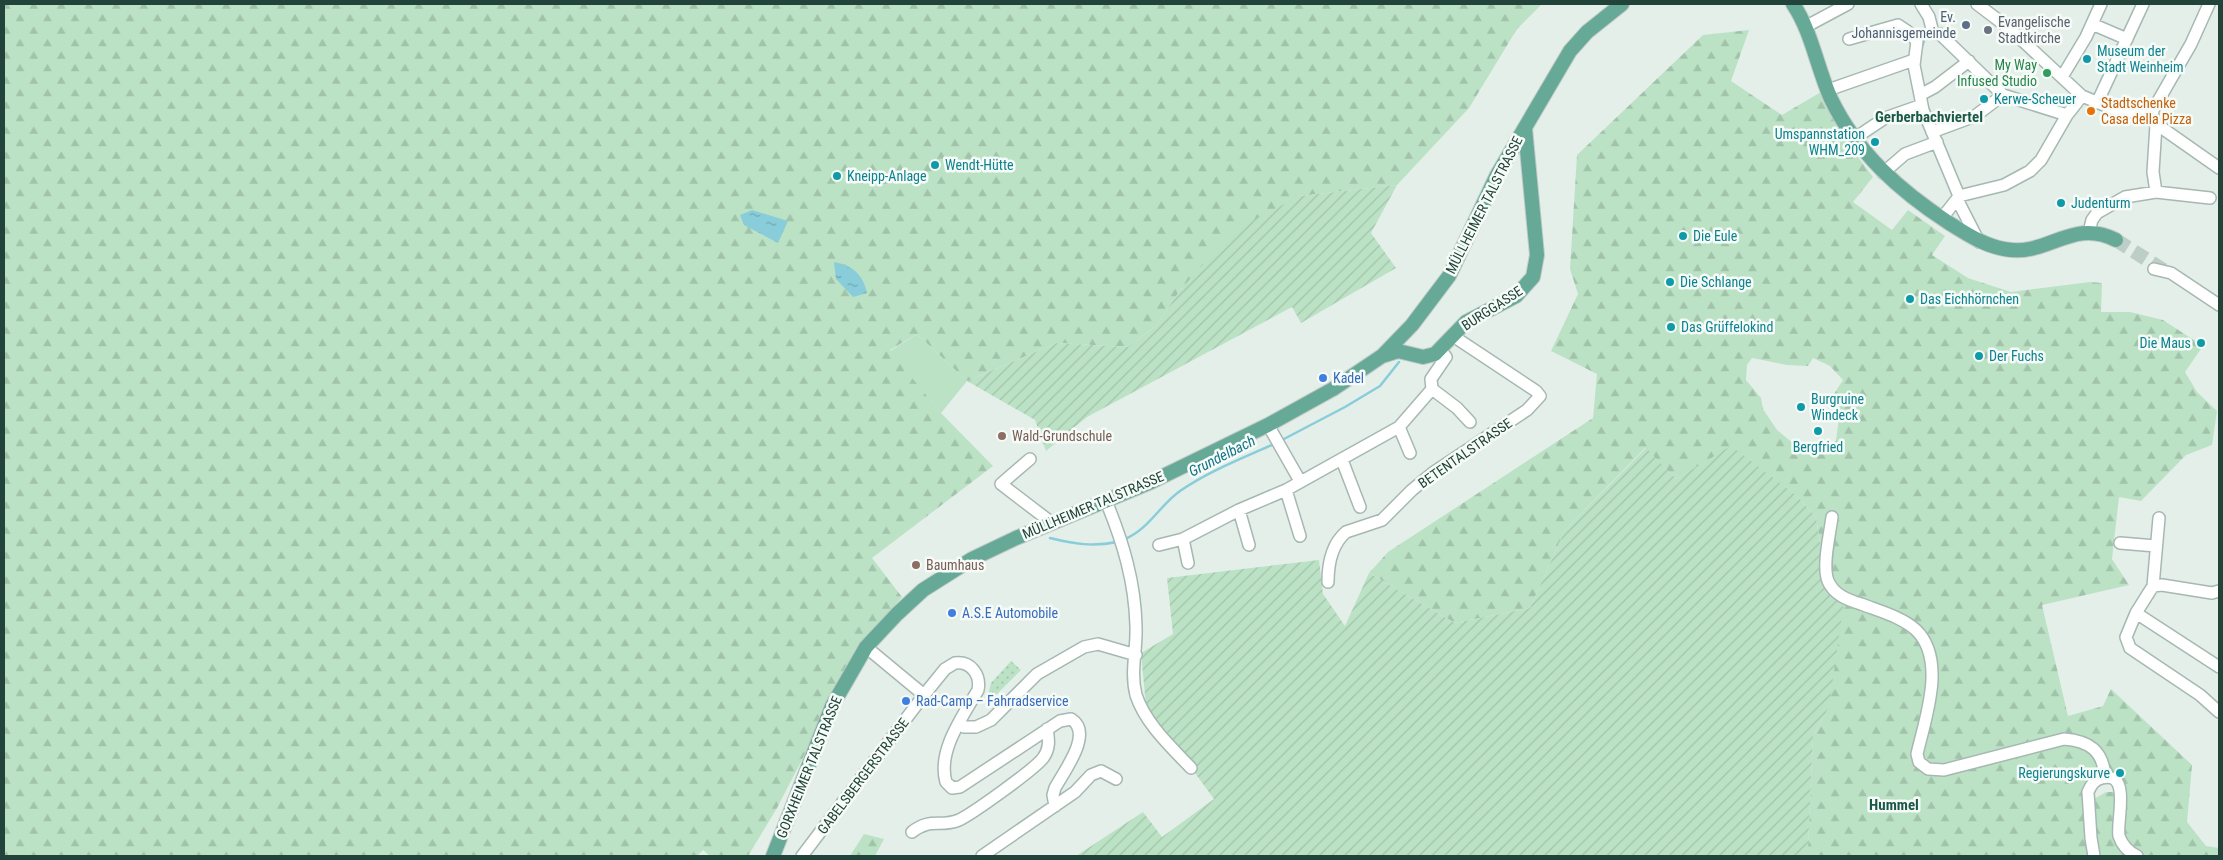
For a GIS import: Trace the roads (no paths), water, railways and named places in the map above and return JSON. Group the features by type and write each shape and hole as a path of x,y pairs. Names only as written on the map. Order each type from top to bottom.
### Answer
{"main road":[{"name":"MÜLLHEIMER TALSTRASSE","path":"882,630 924,590 960,566 1052,522 1151,482 1268,424 1333,389 1382,356 1412,325 1448,276 1504,162 1570,51 1587,32 1622,4"},
{"path":"1793,4 1805,27 1828,90 1841,117 1882,173 1898,187 1979,242 2000,249 2021,251 2041,247 2073,234 2089,232 2102,233 2116,240"},
{"name":"BURGGASSE","path":"1440,349 1474,317 1516,296 1533,277 1537,256 1525,128"},
{"path":"1504,162 1528,165"},
{"path":"1400,336 1405,352"},
{"path":"1382,356 1398,351 1427,357 1435,354 1440,349"},
{"name":"GORXHEIMER TALSTRASSE","path":"773,856 832,706 866,647 882,630"}],"street":[{"path":"1921,4 1929,17 1932,33"},
{"path":"1977,4 2010,28 2082,96 2116,110 2154,120 2219,168"},
{"path":"2062,77 2086,37 2101,4"},
{"path":"2097,103 2143,4"},
{"path":"2156,192 2153,172 2154,120 2209,4"},
{"path":"1805,27 1840,6"},
{"path":"2092,24 2127,39"},
{"path":"1849,40 1898,25 1917,41 1918,46 1914,65 1922,100 1958,198 1979,242"},
{"path":"1917,41 1932,33 1940,34 2003,95 2067,115"},
{"path":"1828,90 1914,60"},
{"path":"1855,138 1885,118 1922,100 1969,61"},
{"path":"1882,173 1905,154 1975,116 2003,95"},
{"path":"1942,218 1958,198 2004,185 2030,171 2047,152 2067,115 2082,96"},
{"path":"2089,232 2092,220 2106,208 2125,197 2156,192 2210,198"},
{"path":"2154,269 2171,273 2219,305"},
{"name":"BETENTALSTRASSE","path":"1328,582 1328,568 1334,550 1346,532 1382,520 1427,478 1527,410 1540,396 1536,391 1453,336"},
{"path":"1159,545 1183,539 1239,510 1286,490 1399,427 1432,389 1431,379 1446,357 1440,349"},
{"path":"1432,389 1457,408 1470,422"},
{"path":"1268,424 1300,481"},
{"path":"1399,427 1410,453"},
{"path":"1030,459 1001,484 1052,522"},
{"path":"1342,460 1360,507"},
{"path":"1286,490 1300,536"},
{"path":"1106,501 1124,545 1135,600 1136,655 1132,678 1137,697 1154,726 1190,768"},
{"path":"1239,510 1249,545"},
{"path":"1832,517 1827,570 1828,580 1832,588 1846,599 1890,614 1916,631 1932,656 1932,686 1917,754 1919,762 1928,769 1944,770 2064,739 2078,740 2088,744 2096,751 2102,760 2105,775"},
{"path":"2159,518 2153,586 2126,633 2128,645 2200,696 2219,712"},
{"path":"1183,539 1188,563"},
{"path":"2120,543 2156,546"},
{"path":"2153,586 2162,585 2212,593 2219,591"},
{"path":"2136,614 2219,667"},
{"path":"1055,806 1053,795 1082,736 1079,726 1072,719 1060,721 956,788 946,782 944,764 948,745 960,723 964,728 970,728 991,720 1037,674 1084,647 1098,644 1136,655"},
{"path":"866,647 924,695"},
{"name":"GABELSBERGERSTRASSE","path":"802,856 924,695 950,665 965,663 976,672 979,682 978,690 960,723"},
{"path":"912,832 928,823 947,823 965,817 1038,765 1046,752 1049,740 1047,729"},
{"path":"982,856 1075,792 1091,775 1102,771 1116,779"},
{"path":"2094,856 2088,792 2097,780 2105,775"},
{"path":"2105,775 2116,781 2121,794 2120,836 2123,844 2137,856"}],"water":[{"path":"752,210 788,221 778,243 744,225 740,215"},
{"path":"834,262 846,265 856,272 863,281 867,293 853,297 836,279"}],"waterway":[{"path":"1921,49 1924,41"},
{"name":"Grundelbach","path":"1282,440 1345,407 1380,386 1399,362"},
{"name":"Grundelbach","path":"1125,539 1148,523 1180,491 1226,465 1274,444"},
{"name":"Grundelbach","path":"1050,538 1084,544 1117,542"}],"tunnel":[{"path":"2116,240 2168,273"}],"place":[{"name":"Ev. Johannisgemeinde","path":"1966,25"},
{"name":"Evangelische Stadtkirche","path":"1988,30"},
{"name":"Museum der Stadt Weinheim","path":"2087,59"},
{"name":"My Way Infused Studio","path":"2047,73"},
{"name":"Kerwe-Scheuer","path":"1984,99"},
{"name":"Stadtschenke Casa della Pizza","path":"2091,111"},
{"name":"Umspannstation WHM_209","path":"1875,142"},
{"name":"Wendt-Hütte","path":"935,165"},
{"name":"Kneipp-Anlage","path":"837,176"},
{"name":"Judenturm","path":"2061,203"},
{"name":"Die Eule","path":"1683,236"},
{"name":"Die Schlange","path":"1670,282"},
{"name":"Das Eichhörnchen","path":"1910,299"},
{"name":"Das Grüffelokind","path":"1671,327"},
{"name":"Die Maus","path":"2201,343"},
{"name":"Der Fuchs","path":"1979,356"},
{"name":"Kadel","path":"1323,378"},
{"name":"Burgruine Windeck","path":"1801,407"},
{"name":"Bergfried","path":"1818,431"},
{"name":"Wald-Grundschule","path":"1002,436"},
{"name":"Baumhaus","path":"916,565"},
{"name":"A.S.E Automobile","path":"952,613"},
{"name":"Rad-Camp – Fahrradservice","path":"906,701"},
{"name":"Regierungskurve","path":"2120,773"}],"district":[{"name":"Gerberbachviertel","path":"1929,117"},
{"name":"Hummel","path":"1894,805"}]}
